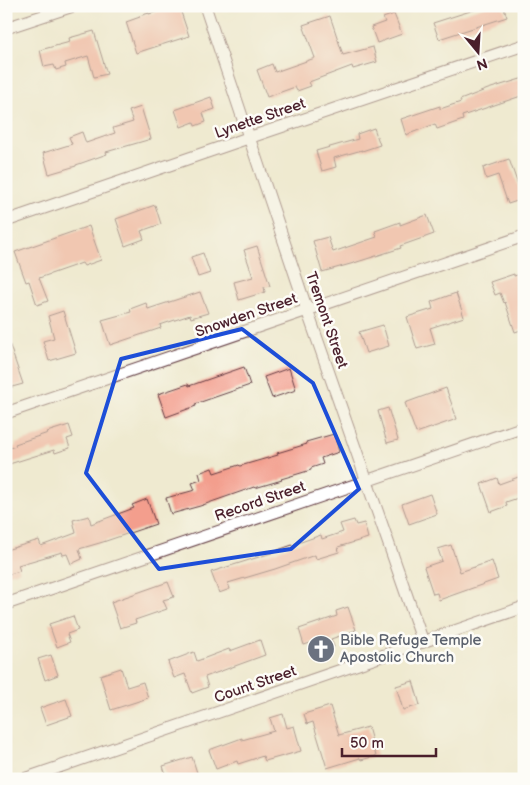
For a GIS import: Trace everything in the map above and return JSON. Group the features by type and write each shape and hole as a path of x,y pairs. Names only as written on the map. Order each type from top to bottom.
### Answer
{"street":[{"path":"6,28 73,6"},
{"name":"Tremont Street","path":"205,6 248,138 423,642"},
{"name":"Lynette Street","path":"6,222 524,45"},
{"name":"Snowden Street","path":"6,413 524,236"},
{"name":"Record Street","path":"6,604 524,427"},
{"name":"Count Street","path":"24,779 524,607"}],"highlighted area":[{"path":"242,329 313,383 359,489 291,549 159,569 86,473 121,359"}],"building":[{"path":"169,6 179,6 189,36 136,53 126,22 139,16 169,8"},
{"path":"486,6 503,6 507,17 439,39 433,23"},
{"path":"394,14 402,34 377,43 371,27 385,22 383,18"},
{"path":"330,16 343,55 373,47 377,62 353,69 352,66 309,82 311,86 297,91 295,87 267,97 257,70 272,64 275,72 315,58 303,25"},
{"path":"94,31 107,74 94,77 88,56 65,63 66,67 56,70 54,65 44,67 40,50 70,42 69,38"},
{"path":"524,78 524,95 462,116 463,120 437,129 435,124 406,135 401,119 440,106 440,109 461,102 460,100 488,89"},
{"path":"211,97 215,109 203,113 206,122 195,126 194,122 181,127 175,110"},
{"path":"141,107 151,139 106,152 107,154 76,166 49,174 43,153 72,144 69,137 82,132 86,143 115,133 113,128 133,122 129,111"},
{"path":"374,128 380,145 334,158 336,167 322,171 316,151 358,139 357,134"},
{"path":"509,159 523,199 508,204 498,175 486,179 483,168"},
{"path":"155,205 161,224 141,231 144,239 125,246 116,219"},
{"path":"427,215 434,234 400,246 401,248 322,272 313,241 328,237 333,252 377,237 375,231 400,222 400,225"},
{"path":"89,226 101,260 84,266 82,263 39,278 48,301 37,305 29,281 26,282 15,252"},
{"path":"257,246 270,286 264,287 265,292 239,300 234,282 253,277 244,250"},
{"path":"203,253 210,273 198,277 191,257"},
{"path":"524,273 524,329 515,332 505,302 500,293 495,295 490,282 514,274 514,276"},
{"path":"200,292 208,313 191,318 190,315 160,325 161,328 110,345 102,320 131,312 130,309 146,303 148,309"},
{"path":"456,293 464,317 430,328 435,344 417,349 407,317 433,309 431,302"},
{"path":"63,311 76,353 49,361 43,341 54,338 48,316"},
{"path":"383,325 389,346 366,353 359,332"},
{"path":"8,340 23,384 12,387 6,372 6,341"},
{"path":"244,367 250,385 195,404 196,406 166,417 158,394 188,384 189,386"},
{"path":"289,368 296,390 272,398 264,377"},
{"path":"446,388 457,419 416,433 405,403"},
{"path":"388,408 398,440 387,443 378,411"},
{"path":"69,425 73,437 67,439 70,448 55,453 54,450 6,465 6,449"},
{"path":"334,434 339,452 321,458 323,464 311,468 311,470 171,514 166,498 195,490 192,483 201,480 199,473 212,468 214,473 240,466 278,455 277,453 307,444 306,442"},
{"path":"524,475 524,496 506,502 507,506 491,512 481,484 497,478 499,484"},
{"path":"430,494 437,514 409,524 402,504"},
{"path":"147,499 156,524 79,549 82,559 71,564 67,554 63,555 62,552 18,565 20,571 6,575 6,550 39,540 41,546 76,533 73,520 89,516 91,524 134,508 132,505"},
{"path":"354,520 356,525 364,523 368,538 338,547 339,552 316,559 315,555 228,583 230,589 219,593 211,572 321,535 322,539 343,532 340,524"},
{"path":"451,545 460,572 492,561 498,579 439,600 437,593 433,594 424,567 442,561 438,549"},
{"path":"168,582 174,597 163,600 167,609 135,620 136,623 120,628 111,602"},
{"path":"348,607 356,630 331,639 334,647 324,651 320,640 304,645 299,629 337,616 336,611"},
{"path":"73,616 78,630 67,634 70,642 57,647 49,624"},
{"path":"260,640 265,655 205,677 208,687 192,693 185,674 174,678 168,662 194,652 197,661"},
{"path":"51,655 58,675 45,680 38,659"},
{"path":"121,668 127,687 143,682 148,698 111,710 100,675"},
{"path":"413,681 420,705 403,710 396,686"},
{"path":"66,699 72,716 46,725 40,708"},
{"path":"330,706 339,735 368,727 376,756 361,760 360,758 327,768 313,722 307,724 304,714"},
{"path":"283,714 287,728 294,726 301,751 265,761 263,756 238,764 237,761 216,769 209,750 242,738 242,740 274,731 270,718"},
{"path":"192,757 199,779 167,779 163,766"}],"place":[{"name":"Bible Refuge Temple Apostolic Church","path":"321,649"}]}
